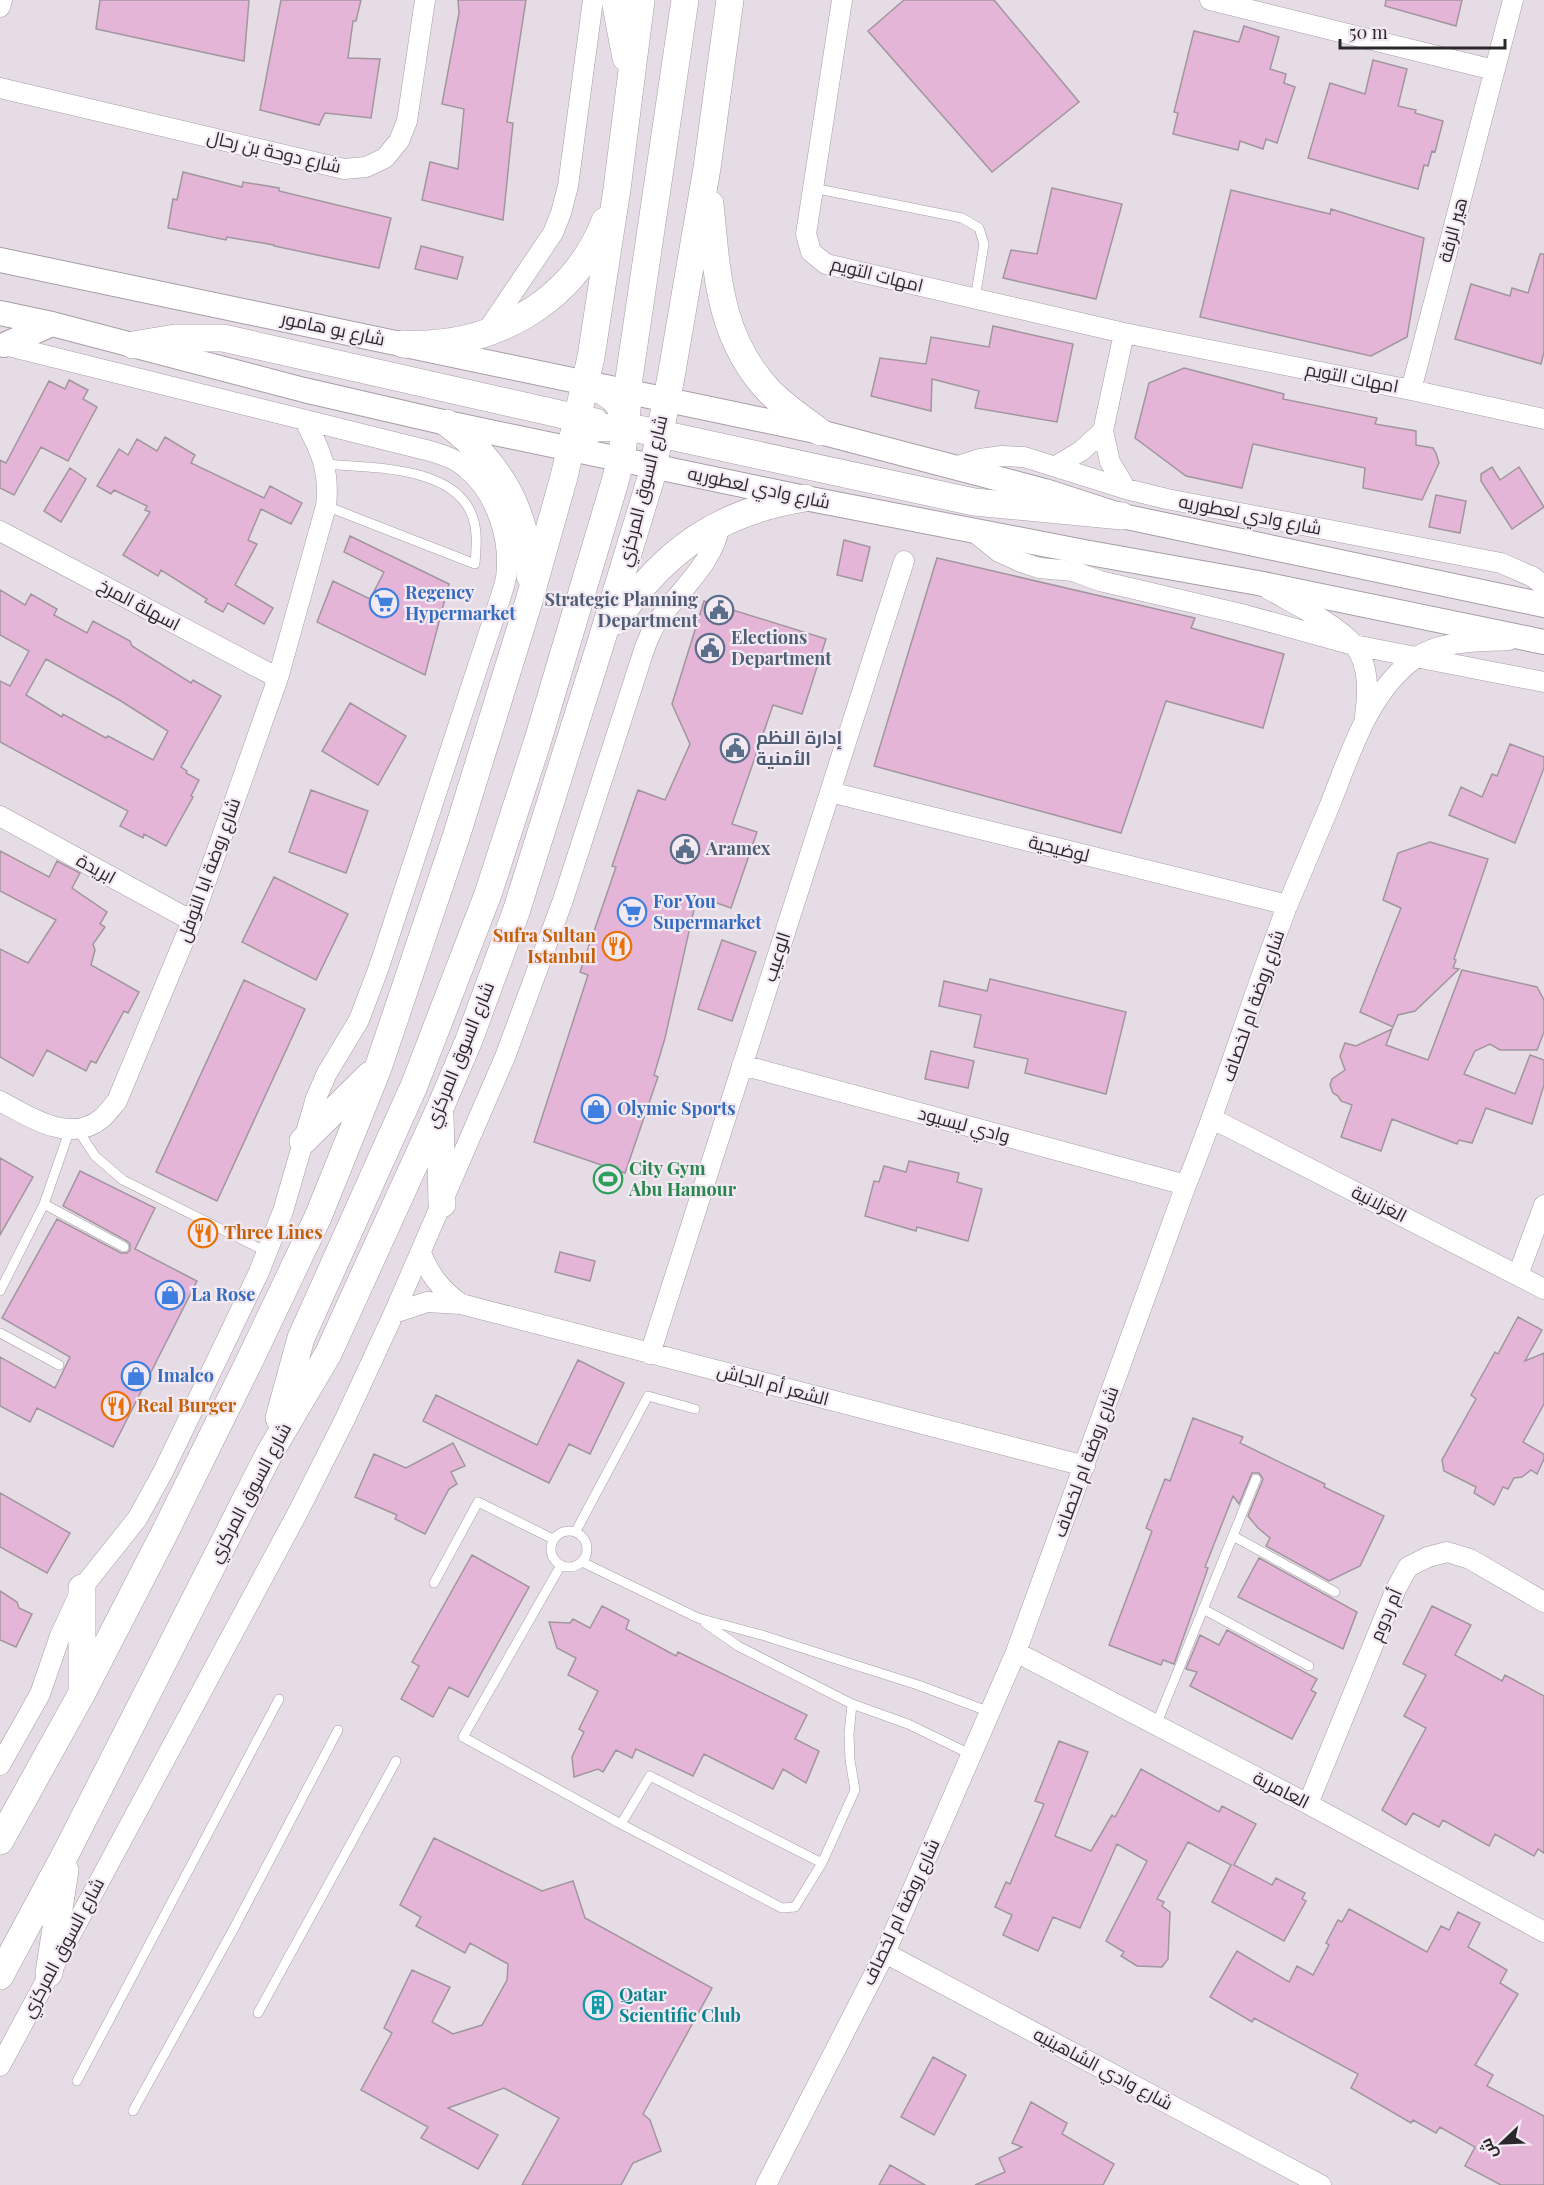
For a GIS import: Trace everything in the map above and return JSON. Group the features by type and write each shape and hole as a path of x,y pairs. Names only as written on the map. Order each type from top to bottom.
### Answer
{"main road":[{"path":"615,0 631,87"},
{"path":"0,1842 82,1693 175,1513 313,1227 378,1068 456,837 529,601 570,449 586,384 617,189 641,0"},
{"path":"269,1454 301,1338 414,1086 488,894 537,743 619,468 627,393 685,0"},
{"name":"شارع السوق المركزي","path":"0,1976 68,1849 269,1454 328,1354 469,1040 516,912 602,642 651,478 667,400 707,168 728,13"},
{"path":"707,168 717,276 735,342 751,368 769,390 820,432"},
{"path":"403,344 444,343 485,334 509,324 532,310 573,275 602,230 617,189"},
{"path":"133,345 175,338 223,338 577,419 659,433 974,502 1122,516"},
{"path":"586,384 602,391 617,402 631,449 639,458 652,465"},
{"path":"570,449 585,431 599,427 625,426 652,419 660,412 667,400"},
{"path":"447,423 468,438 486,456 501,477 513,500 528,549 529,601"},
{"path":"602,642 635,593 654,572 698,536 749,511 805,498"},
{"path":"303,1141 378,1068"},
{"path":"440,1108 442,1204"},
{"path":"82,1588 82,1693"},
{"path":"49,1973 68,1849"}],"street":[{"path":"0,7 2,0"},
{"name":"شارع دوحة بن رحال","path":"0,88 344,169 366,167 385,158 399,141 407,120 425,0"},
{"path":"485,334 548,240 561,213 568,186 592,0"},
{"name":"شارع السوق المركزي","path":"728,13 740,0"},
{"name":"امهات التويم","path":"842,0 806,234 811,252 826,264 1124,333 1544,418"},
{"path":"1210,0 1494,70"},
{"name":"هير الرقة","path":"1411,390 1513,0"},
{"name":"شارع بو هامور","path":"0,260 667,400"},
{"path":"0,313 52,324 304,390 447,423 652,465"},
{"path":"1,346 52,324"},
{"path":"1124,333 1103,431 1110,462 1126,489"},
{"path":"0,1765 40,1694 60,1636 82,1588 137,1519 163,1472 267,1252 283,1211 316,1098 327,1073 358,1020 379,967 506,578 503,530 495,506 482,485 468,469 452,458 1,346"},
{"name":"شارع وادي لعطوريه","path":"667,400 820,432 1045,491 1122,516 1544,605"},
{"name":"شارع روضة ابا النوفل","path":"74,1130 100,1120 117,1101 192,921 278,678 326,506 328,487 325,464 304,420"},
{"path":"325,464 333,445 347,431"},
{"path":"1056,466 1082,451 1103,431"},
{"name":"شارع وادي لعطوريه","path":"955,467 980,459 1002,456 1024,457 1126,489 1167,499 1501,563 1533,578 1544,586"},
{"name":"شارع وادي لعطوريه","path":"652,465 805,498 1258,583 1536,640"},
{"name":"شارع السوق المركزي","path":"0,2066 297,1514 345,1419 422,1253 505,1057 563,900 645,647 657,621 707,557 718,536 720,524"},
{"name":"اسهلة المرخ","path":"0,531 278,678"},
{"name":"شارع وادي لعطوريه","path":"973,531 999,552 1039,568 1073,571 1100,580 1241,614 1354,645 1544,681"},
{"name":"الوعيب","path":"650,1354 904,561"},
{"name":"شارع روضة ام لخصاف","path":"1258,583 1333,627 1354,645 1363,662 1367,678 1365,722"},
{"name":"شارع روضة ام لخصاف","path":"766,2185 885,1953 1016,1652 1186,1185 1213,1119 1288,905 1365,722 1389,684 1418,657 1434,649 1451,645 1536,640"},
{"name":"لوضيحية","path":"830,792 1288,905"},
{"name":"ابريدة","path":"0,816 192,921"},
{"name":"وادي ليسيود","path":"742,1065 1186,1185"},
{"path":"0,1101 38,1122 74,1130"},
{"name":"الغزلانية","path":"1213,1119 1544,1289"},
{"path":"1518,1275 1544,1205"},
{"name":"الشعر أم الجاش","path":"422,1253 436,1282 461,1304"},
{"name":"الشعر أم الجاش","path":"394,1313 427,1302 461,1304 1085,1466"},
{"name":"أم ردوم","path":"1308,1804 1396,1589 1408,1567 1428,1557 1447,1552 1470,1559 1544,1602"},
{"name":"العامرية","path":"1016,1652 1308,1804 1544,1932"},
{"name":"شارع وادي الشاهينيه","path":"885,1953 1321,2185"}],"lane":[{"path":"813,188 962,218 979,228 984,244 975,299"},
{"path":"325,464 382,469 425,476 447,486 464,499 473,518 477,538 475,564 326,506"},
{"path":"0,1291 44,1204 74,1130 95,1156 123,1180 267,1252"},
{"path":"44,1204 124,1246"},
{"path":"0,1333 59,1365"},
{"path":"576,1531 648,1396 695,1408"},
{"path":"1156,1725 1256,1479"},
{"path":"434,1583 478,1502 553,1539"},
{"path":"576,1531 585,1540 586,1555 582,1562 575,1566 561,1565 554,1560 551,1553 553,1539 558,1533 576,1531"},
{"path":"1233,1536 1335,1592"},
{"path":"582,1562 698,1618 738,1646 852,1704 908,1724 972,1755"},
{"path":"561,1565 463,1737 621,1824 782,1908 795,1906 822,1863 855,1790 849,1734 852,1704"},
{"path":"1203,1609 1309,1665"},
{"path":"698,1618 765,1636 876,1671 990,1712"},
{"path":"77,2081 279,1699"},
{"path":"133,2111 233,1930 338,1730"},
{"path":"258,2013 396,1761"},
{"path":"621,1824 650,1776 822,1863"}],"building":[{"path":"100,0 249,0 244,61 96,29"},
{"path":"281,0 361,0 356,21 353,21 348,58 380,59 371,118 325,113 319,125 260,110"},
{"path":"458,0 526,0 507,122 513,123 503,220 422,200 430,162 458,169 464,109 442,104 459,13"},
{"path":"904,0 994,0 1079,102 992,172 868,31"},
{"path":"1386,0 1462,0 1456,26 1385,6"},
{"path":"1244,26 1279,37 1270,69 1286,74 1284,83 1295,87 1277,143 1266,139 1263,149 1240,141 1238,150 1173,134 1178,113 1174,112 1194,31 1239,42"},
{"path":"1373,60 1407,69 1398,106 1416,110 1415,113 1443,121 1435,152 1432,151 1428,166 1424,165 1418,189 1308,158 1330,83 1365,94"},
{"path":"183,172 242,187 243,182 279,188 279,191 391,218 379,268 274,245 227,237 226,240 168,228 173,199 177,200"},
{"path":"1052,188 1122,204 1096,299 1003,278 1011,250 1037,254"},
{"path":"1231,190 1330,214 1331,209 1424,238 1407,337 1371,356 1200,317"},
{"path":"421,246 463,257 457,279 415,269"},
{"path":"1540,254 1544,254 1544,352 1541,364 1455,339 1471,284 1510,296 1512,288 1528,293"},
{"path":"993,326 1073,344 1057,422 975,408 979,391 932,379 931,411 871,396 880,358 926,364 931,337 989,347"},
{"path":"1184,368 1284,394 1283,399 1377,418 1375,424 1416,431 1416,445 1433,448 1439,463 1422,500 1363,488 1365,468 1253,444 1242,488 1186,476 1135,438 1149,383"},
{"path":"69,380 88,390 83,399 97,407 68,461 41,447 14,495 0,488 0,460 6,463 49,381 65,389"},
{"path":"165,437 195,455 191,463 264,498 270,486 302,503 291,524 261,509 248,540 257,544 235,585 273,608 264,624 228,603 223,612 205,602 207,599 161,570 158,576 123,555 150,512 145,510 147,506 114,490 111,494 97,486 119,449 128,455 137,439 157,451"},
{"path":"1492,467 1500,480 1519,467 1544,507 1512,529 1481,481 1481,474"},
{"path":"70,468 86,479 61,522 44,511"},
{"path":"1436,495 1466,501 1460,533 1429,527"},
{"name":"Regency Hypermarket","path":"350,536 449,584 425,675 317,622 333,581 370,599 384,572 344,552"},
{"path":"844,540 870,547 862,581 837,575"},
{"path":"937,558 1195,618 1191,628 1284,654 1263,728 1166,701 1121,833 874,766"},
{"path":"0,590 25,605 31,594 57,609 54,615 87,633 93,621 130,641 132,646 191,683 193,680 221,696 181,767 187,771 186,773 199,780 191,796 193,797 166,846 144,834 143,838 120,826 128,811 0,742 0,681 10,686 29,651 0,635","holes":["46,659 121,701 168,731 153,760 108,736 106,738 63,714 62,717 26,695"]},
{"path":"704,601 826,639 802,714 773,705 732,824 757,832 731,908 697,896 665,1038 654,1075 658,1077 625,1173 534,1142 588,975 580,972 616,867 612,866 638,790 665,800 690,744 672,704"},
{"path":"350,703 406,736 378,785 322,751"},
{"path":"1510,744 1544,757 1544,768 1515,843 1449,815 1461,787 1482,797 1492,774 1497,776"},
{"path":"311,790 368,811 346,873 289,852"},
{"path":"1430,842 1488,859 1454,959 1456,960 1453,968 1459,969 1415,1011 1398,1015 1393,1027 1360,1012 1401,908 1383,900 1398,853"},
{"path":"0,851 49,877 57,861 80,873 72,888 107,912 100,924 105,927 93,944 95,950 91,965 139,992 128,1013 124,1011 96,1063 91,1061 86,1071 47,1050 33,1076 0,1057 0,949 28,963 56,920 0,891"},
{"path":"274,877 348,914 316,980 242,942"},
{"path":"722,940 756,952 732,1021 698,1009"},
{"path":"1462,970 1537,987 1544,1000 1544,1032 1537,1050 1500,1050 1490,1044 1475,1051 1464,1074 1515,1094 1530,1055 1544,1060 1544,1085 1532,1124 1486,1108 1472,1143 1459,1140 1457,1144 1392,1119 1381,1151 1341,1137 1352,1105 1341,1101 1333,1093 1330,1085 1332,1079 1345,1070 1340,1056 1345,1043 1356,1046 1392,1029 1386,1045 1428,1060"},
{"path":"990,979 1126,1012 1106,1094 1025,1073 1028,1059 974,1047 981,1015 939,1006 944,981 987,991"},
{"path":"244,980 305,1009 217,1201 156,1172"},
{"path":"931,1051 974,1061 968,1088 925,1079"},
{"path":"0,1158 33,1177 0,1235"},
{"path":"909,1161 959,1173 957,1182 982,1189 968,1241 917,1227 916,1231 865,1216 874,1181 879,1182 884,1166 906,1172"},
{"path":"80,1171 155,1208 135,1249 197,1281 113,1447 37,1408 30,1422 0,1406 0,1357 55,1388 70,1357 2,1318 57,1219 121,1253 127,1253 130,1250 130,1244 127,1241 63,1206"},
{"path":"560,1252 595,1261 590,1281 555,1272"},
{"path":"1518,1317 1542,1330 1525,1361 1544,1353 1544,1404 1523,1442 1544,1454 1544,1459 1537,1474 1531,1470 1522,1477 1514,1478 1508,1489 1503,1487 1494,1505 1474,1493 1476,1487 1444,1471 1442,1460 1476,1399 1471,1395 1495,1352 1498,1354"},
{"path":"578,1360 624,1383 590,1454 569,1444 549,1483 423,1421 436,1395 537,1445"},
{"path":"1193,1418 1243,1437 1240,1443 1325,1484 1324,1487 1384,1516 1360,1566 1329,1581 1266,1546 1270,1538 1248,1516 1263,1479 1259,1473 1252,1473 1239,1504 1233,1496 1205,1567 1208,1568 1174,1664 1163,1660 1161,1665 1109,1645 1152,1531 1146,1528 1165,1479 1170,1481"},
{"path":"453,1443 465,1466 451,1472 457,1484 449,1489 425,1534 395,1519 397,1515 355,1497 374,1454 406,1468"},
{"path":"0,1493 70,1533 47,1573 0,1547"},
{"path":"472,1555 529,1587 468,1697 449,1687 433,1717 401,1699 419,1666 412,1662"},
{"path":"1259,1558 1357,1612 1343,1649 1238,1597"},
{"path":"0,1591 17,1602 19,1608 32,1614 16,1647 0,1640"},
{"path":"602,1606 629,1620 626,1629 676,1656 678,1652 807,1715 795,1739 819,1751 806,1783 783,1769 773,1789 704,1754 693,1776 636,1749 632,1758 616,1750 603,1772 598,1769 574,1777 572,1757 584,1732 579,1729 598,1691 568,1675 576,1658 557,1648 549,1622 570,1623 573,1619 590,1628"},
{"path":"1432,1606 1471,1625 1455,1655 1502,1681 1505,1675 1544,1696 1544,1853 1538,1849 1534,1856 1495,1834 1489,1846 1443,1820 1439,1827 1413,1813 1406,1825 1382,1810 1426,1728 1404,1716 1426,1675 1403,1664"},
{"path":"1227,1630 1317,1679 1311,1690 1316,1693 1292,1739 1190,1686 1197,1672 1186,1669 1200,1635 1219,1645"},
{"path":"1059,1741 1088,1752 1055,1836 1091,1851 1112,1815 1115,1817 1141,1769 1219,1812 1222,1806 1256,1824 1234,1865 1272,1885 1276,1878 1305,1893 1302,1899 1306,1901 1284,1941 1212,1902 1231,1865 1188,1842 1157,1899 1164,1902 1162,1906 1170,1912 1168,1959 1162,1967 1137,1966 1121,1956 1124,1952 1106,1941 1147,1861 1117,1844 1080,1928 1053,1917 1038,1951 1003,1935 1012,1915 995,1907 1006,1882 1010,1884 1044,1804 1035,1801"},
{"name":"Qatar Scientific Club","path":"434,1838 542,1891 573,1881 585,1918 712,1988 643,2114 650,2120 661,2151 633,2163 621,2185 522,2185 559,2118 504,2088 448,2108 498,2135 478,2169 421,2138 428,2127 361,2090 392,2033 384,2028 412,1970 450,1987 432,2022 453,2034 482,2025 507,1980 508,1964 470,1943 465,1953 416,1926 421,1917 400,1905"},
{"path":"1349,1909 1427,1952 1441,1926 1449,1930 1458,1912 1480,1923 1468,1947 1507,1970 1500,1983 1518,1994 1475,2065 1493,2075 1487,2086 1544,2116 1544,2185 1501,2185 1465,2166 1475,2147 1440,2127 1436,2133 1413,2120 1411,2123 1351,2088 1358,2074 1254,2018 1252,2022 1210,1997 1237,1951 1289,1982 1297,1966 1313,1975 1329,1945 1326,1943 1338,1920 1342,1922"},
{"path":"933,2057 966,2075 934,2135 901,2117"},
{"path":"1031,2102 1067,2123 1062,2134 1114,2164 1103,2185 975,2185 1005,2172 999,2158 1022,2147 1012,2143"},
{"path":"890,2165 925,2185 879,2185"}],"place":[{"name":"Regency Hypermarket","path":"384,603"},
{"name":"Strategic Planning Department","path":"719,610"},
{"name":"Elections Department","path":"710,648"},
{"name":"إدارة النظم الأمنية","path":"735,748"},
{"name":"Aramex","path":"685,849"},
{"name":"For You Supermarket","path":"632,912"},
{"name":"Sufra Sultan Istanbul","path":"617,946"},
{"name":"Olymic Sports","path":"596,1109"},
{"name":"City Gym Abu Hamour","path":"608,1179"},
{"name":"Three Lines","path":"203,1233"},
{"name":"La Rose","path":"170,1295"},
{"name":"Imalco","path":"136,1376"},
{"name":"Real Burger","path":"116,1406"},
{"name":"Qatar Scientific Club","path":"598,2005"}]}
